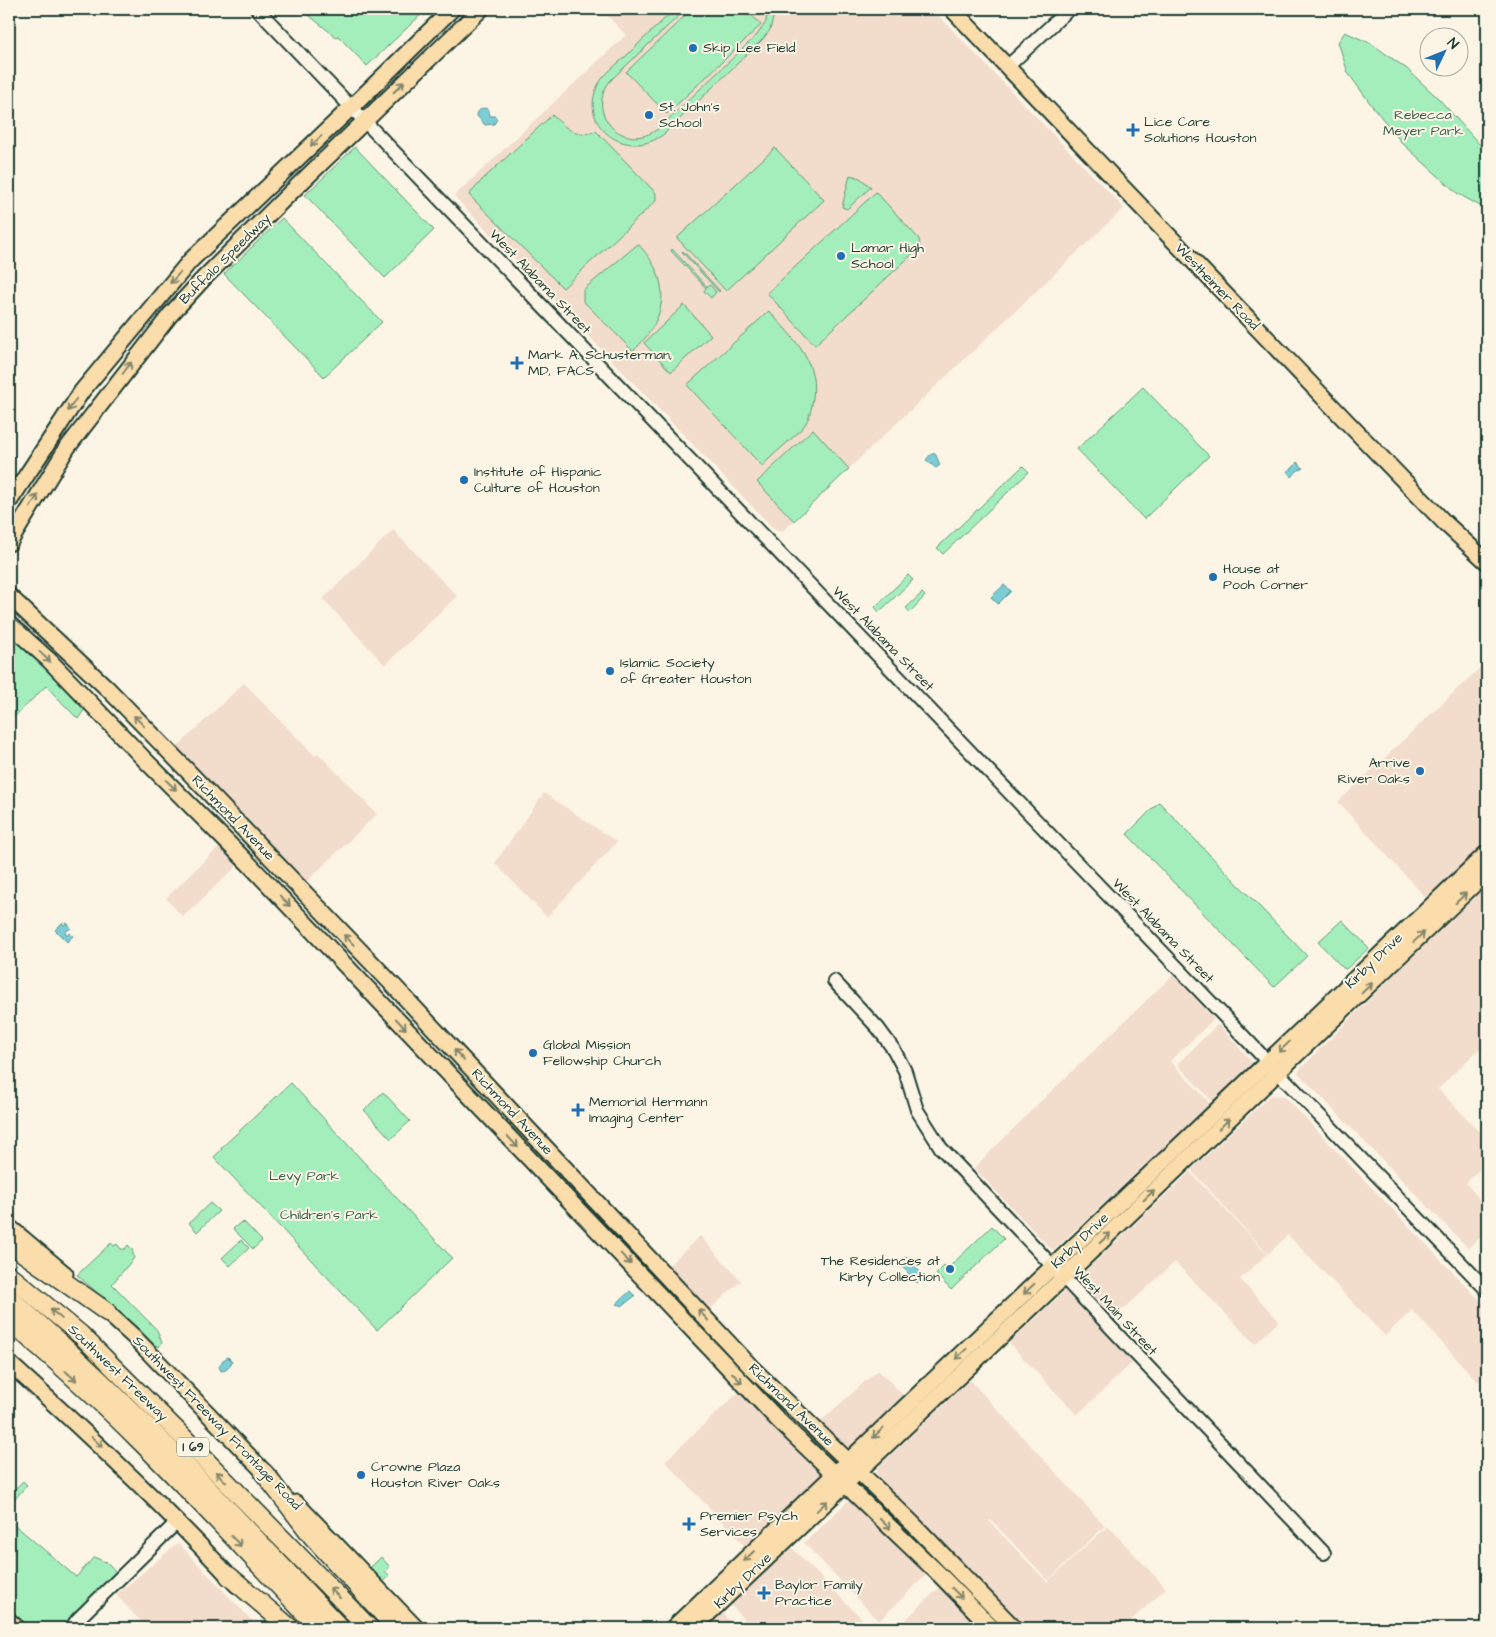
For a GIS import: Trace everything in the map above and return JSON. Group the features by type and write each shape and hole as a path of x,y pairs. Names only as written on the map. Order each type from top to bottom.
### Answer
{"highway":[{"path":"9,1244 108,1312"},
{"name":"Southwest Freeway","path":"9,1275 81,1335 369,1628"},
{"path":"9,1298 57,1339 161,1439 340,1628"},
{"name":"I 69","path":"9,1321 100,1402 176,1478 319,1628"},
{"path":"264,1473 313,1537 396,1628"},
{"path":"229,1576 290,1628"}],"main road":[{"name":"Buffalo Speedway","path":"9,502 82,391 190,262 452,9"},
{"name":"Buffalo Speedway","path":"9,543 67,448 133,360 170,315 204,278 277,206 481,9"},
{"name":"Westheimer Road","path":"952,9 1348,423 1444,522 1487,562"},
{"path":"439,21 453,35"},
{"path":"263,191 277,206"},
{"path":"190,262 204,278"},
{"path":"35,460 51,473"},
{"name":"Richmond Avenue","path":"9,596 108,689 164,746 473,1070 752,1368 951,1562 1014,1628"},
{"name":"Richmond Avenue","path":"9,624 49,660 147,762 222,836 780,1422 939,1574 992,1628"},
{"path":"147,762 164,746"},
{"name":"Kirby Drive","path":"673,1628 840,1479 1058,1272 1273,1067 1347,987 1487,853"},
{"name":"Kirby Drive","path":"1273,1067 1341,1012 1487,872"},
{"path":"1341,1012 1347,987"},
{"path":"459,1084 473,1070"},
{"name":"Southwest Freeway Frontage Road","path":"9,1227 108,1312 416,1628"},
{"path":"645,1279 658,1266"},
{"path":"9,1363 69,1416 178,1521 276,1628"},
{"name":"Kirby Drive","path":"693,1628 840,1479"},
{"path":"9,1621 16,1628"}],"street":[{"name":"West Alabama Street","path":"257,9 1487,1290"},
{"path":"1007,67 1069,9"},
{"name":"West Main Street","path":"834,981 878,1028 894,1050 905,1071 917,1110 941,1148 1324,1552"},
{"path":"71,1628 178,1521"}],"shaded area":[{"name":"Lamar High School","path":"601,9 932,9 1124,208 782,532 775,530 454,196 626,35"},
{"path":"393,530 457,596 385,665 323,599"},
{"name":"Arrive River Oaks","path":"1487,661 1487,841 1426,898 1338,802"},
{"path":"244,683 315,756 318,753 377,814 304,884 175,749"},
{"path":"544,793 617,842 547,917 495,863"},
{"path":"222,844 240,863 183,917 166,898"},
{"path":"1487,885 1487,1049 1483,1053 1479,1049 1438,1089 1487,1139 1487,1162 1466,1183 1487,1208 1487,1231 1468,1248 1298,1073 1401,968"},
{"path":"1173,975 1214,1019 1170,1061 1210,1103 1053,1251 974,1168"},
{"path":"1218,1024 1252,1062 1213,1102 1177,1064"},
{"path":"1271,1095 1284,1096 1487,1308 1487,1373 1478,1382 1412,1310 1385,1336 1288,1235 1268,1254 1191,1170"},
{"path":"1190,1172 1267,1254 1240,1279 1279,1321 1255,1344 1175,1262 1114,1318 1077,1279"},
{"path":"700,1236 741,1281 708,1311 667,1267"},
{"path":"1065,1291 1133,1362 1077,1415 1009,1343"},
{"path":"878,1370 905,1397 745,1546 665,1461 739,1392 793,1446"},
{"path":"970,1380 1105,1526 1048,1580 991,1520 989,1521 1047,1582 1108,1526 1166,1588 1123,1628 1021,1628 878,1478 877,1468"},
{"path":"849,1500 927,1574 879,1621 804,1543"},
{"path":"178,1543 259,1628 147,1628 116,1595"},
{"path":"789,1545 871,1628 753,1628 728,1602"},
{"path":"940,1587 950,1591 986,1628 897,1628"},
{"path":"721,1612 737,1628 705,1628"}],"green space":[{"path":"301,9 427,9 367,66 338,36 336,37"},
{"path":"675,9 686,9 612,79 604,91 602,104 604,116 611,126 620,133 632,137 645,135 659,128 757,35 766,22 767,9 775,9 775,11 770,30 762,40 664,134 650,142 636,144 622,142 610,136 600,126 594,114 593,100 598,85 610,70"},
{"name":"Skip Lee Field","path":"692,9 746,9 761,25 667,114 626,72"},
{"name":"Rebecca Meyer Park","path":"1345,32 1372,44 1407,69 1439,99 1481,146 1487,156 1487,210 1457,193 1402,143 1373,107 1348,73 1338,42"},
{"path":"552,115 567,128 577,133 583,134 596,131 656,193 656,201 563,288 469,195 482,180"},
{"path":"355,147 434,230 385,278 305,195"},
{"path":"775,148 824,200 726,291 677,238"},
{"path":"850,175 860,178 871,187 847,209 842,207"},
{"path":"876,192 919,239 920,247 815,345 767,293"},
{"path":"282,218 382,322 324,377 224,274"},
{"path":"638,244 657,271 662,298 654,325 633,351 583,301 583,290"},
{"path":"672,249 707,287 710,285 716,292 711,298 704,291 706,288 671,251"},
{"path":"682,252 720,291 719,292"},
{"path":"684,305 711,335 671,372 644,343"},
{"path":"769,311 788,332 803,353 813,376 814,389 810,412 804,426 762,466 687,385"},
{"path":"1143,387 1209,456 1144,519 1077,449"},
{"path":"813,429 849,469 794,521 757,482"},
{"path":"1023,466 1029,472 943,554 937,548"},
{"path":"908,575 913,580 879,612 875,607"},
{"path":"922,593 925,596 910,612 906,608"},
{"path":"9,633 86,707 78,719 46,686 9,722"},
{"path":"1159,802 1307,956 1274,987 1127,834"},
{"path":"1342,920 1369,948 1346,969 1318,942"},
{"name":"Levy Park","path":"291,1083 452,1258 377,1330 214,1157 221,1148"},
{"path":"383,1092 410,1121 391,1139 364,1110"},
{"path":"210,1203 219,1211 197,1232 189,1223"},
{"path":"241,1222 242,1224 244,1222 262,1241 253,1249 233,1229"},
{"path":"992,1226 1004,1239 951,1290 936,1274 945,1265 948,1268"},
{"path":"241,1240 249,1248 230,1266 222,1258"},
{"path":"111,1243 114,1246 117,1244 121,1249 125,1249 128,1245 132,1249 134,1258 112,1284 157,1330 162,1343 159,1347 77,1275"},
{"path":"23,1481 27,1485 9,1506 9,1495"},
{"path":"9,1520 76,1577 94,1557 106,1561 117,1573 62,1628 30,1628 9,1609"},
{"path":"381,1557 390,1567 385,1571 390,1576 383,1582 370,1568"}],"water":[{"path":"485,108 489,110 490,116 495,116 497,119 494,124 485,125 477,116 479,110"},
{"path":"935,453 940,465 936,468 926,460"},
{"path":"1297,462 1303,468 1292,477 1287,471 1293,468"},
{"path":"1004,585 1011,591 998,604 991,597"},
{"path":"62,923 64,925 67,923 71,928 65,932 67,935 70,933 73,936 67,942 55,930"},
{"path":"906,1257 924,1276 917,1283 899,1263"},
{"path":"630,1291 635,1296 622,1306 616,1304"},
{"path":"228,1357 232,1361 230,1365 227,1369 221,1371 219,1367 223,1360"}],"place":[{"name":"Skip Lee Field","path":"693,48"},
{"name":"St. John's School","path":"649,115"},
{"name":"Lice Care Solutions Houston","path":"1133,130"},
{"name":"Lamar High School","path":"841,256"},
{"name":"Mark A. Schusterman, MD, FACS","path":"517,363"},
{"name":"Institute of Hispanic Culture of Houston","path":"464,480"},
{"name":"House at Pooh Corner","path":"1213,577"},
{"name":"Islamic Society of Greater Houston","path":"610,671"},
{"name":"Arrive River Oaks","path":"1420,771"},
{"name":"Global Mission Fellowship Church","path":"533,1053"},
{"name":"Memorial Hermann Imaging Center","path":"578,1110"},
{"name":"The Residences at Kirby Collection","path":"950,1269"},
{"name":"Crowne Plaza Houston River Oaks","path":"361,1475"},
{"name":"Premier Psych Services","path":"689,1524"},
{"name":"Baylor Family Practice","path":"764,1593"}],"park label":[{"name":"Children's Park","path":"329,1215"}]}
